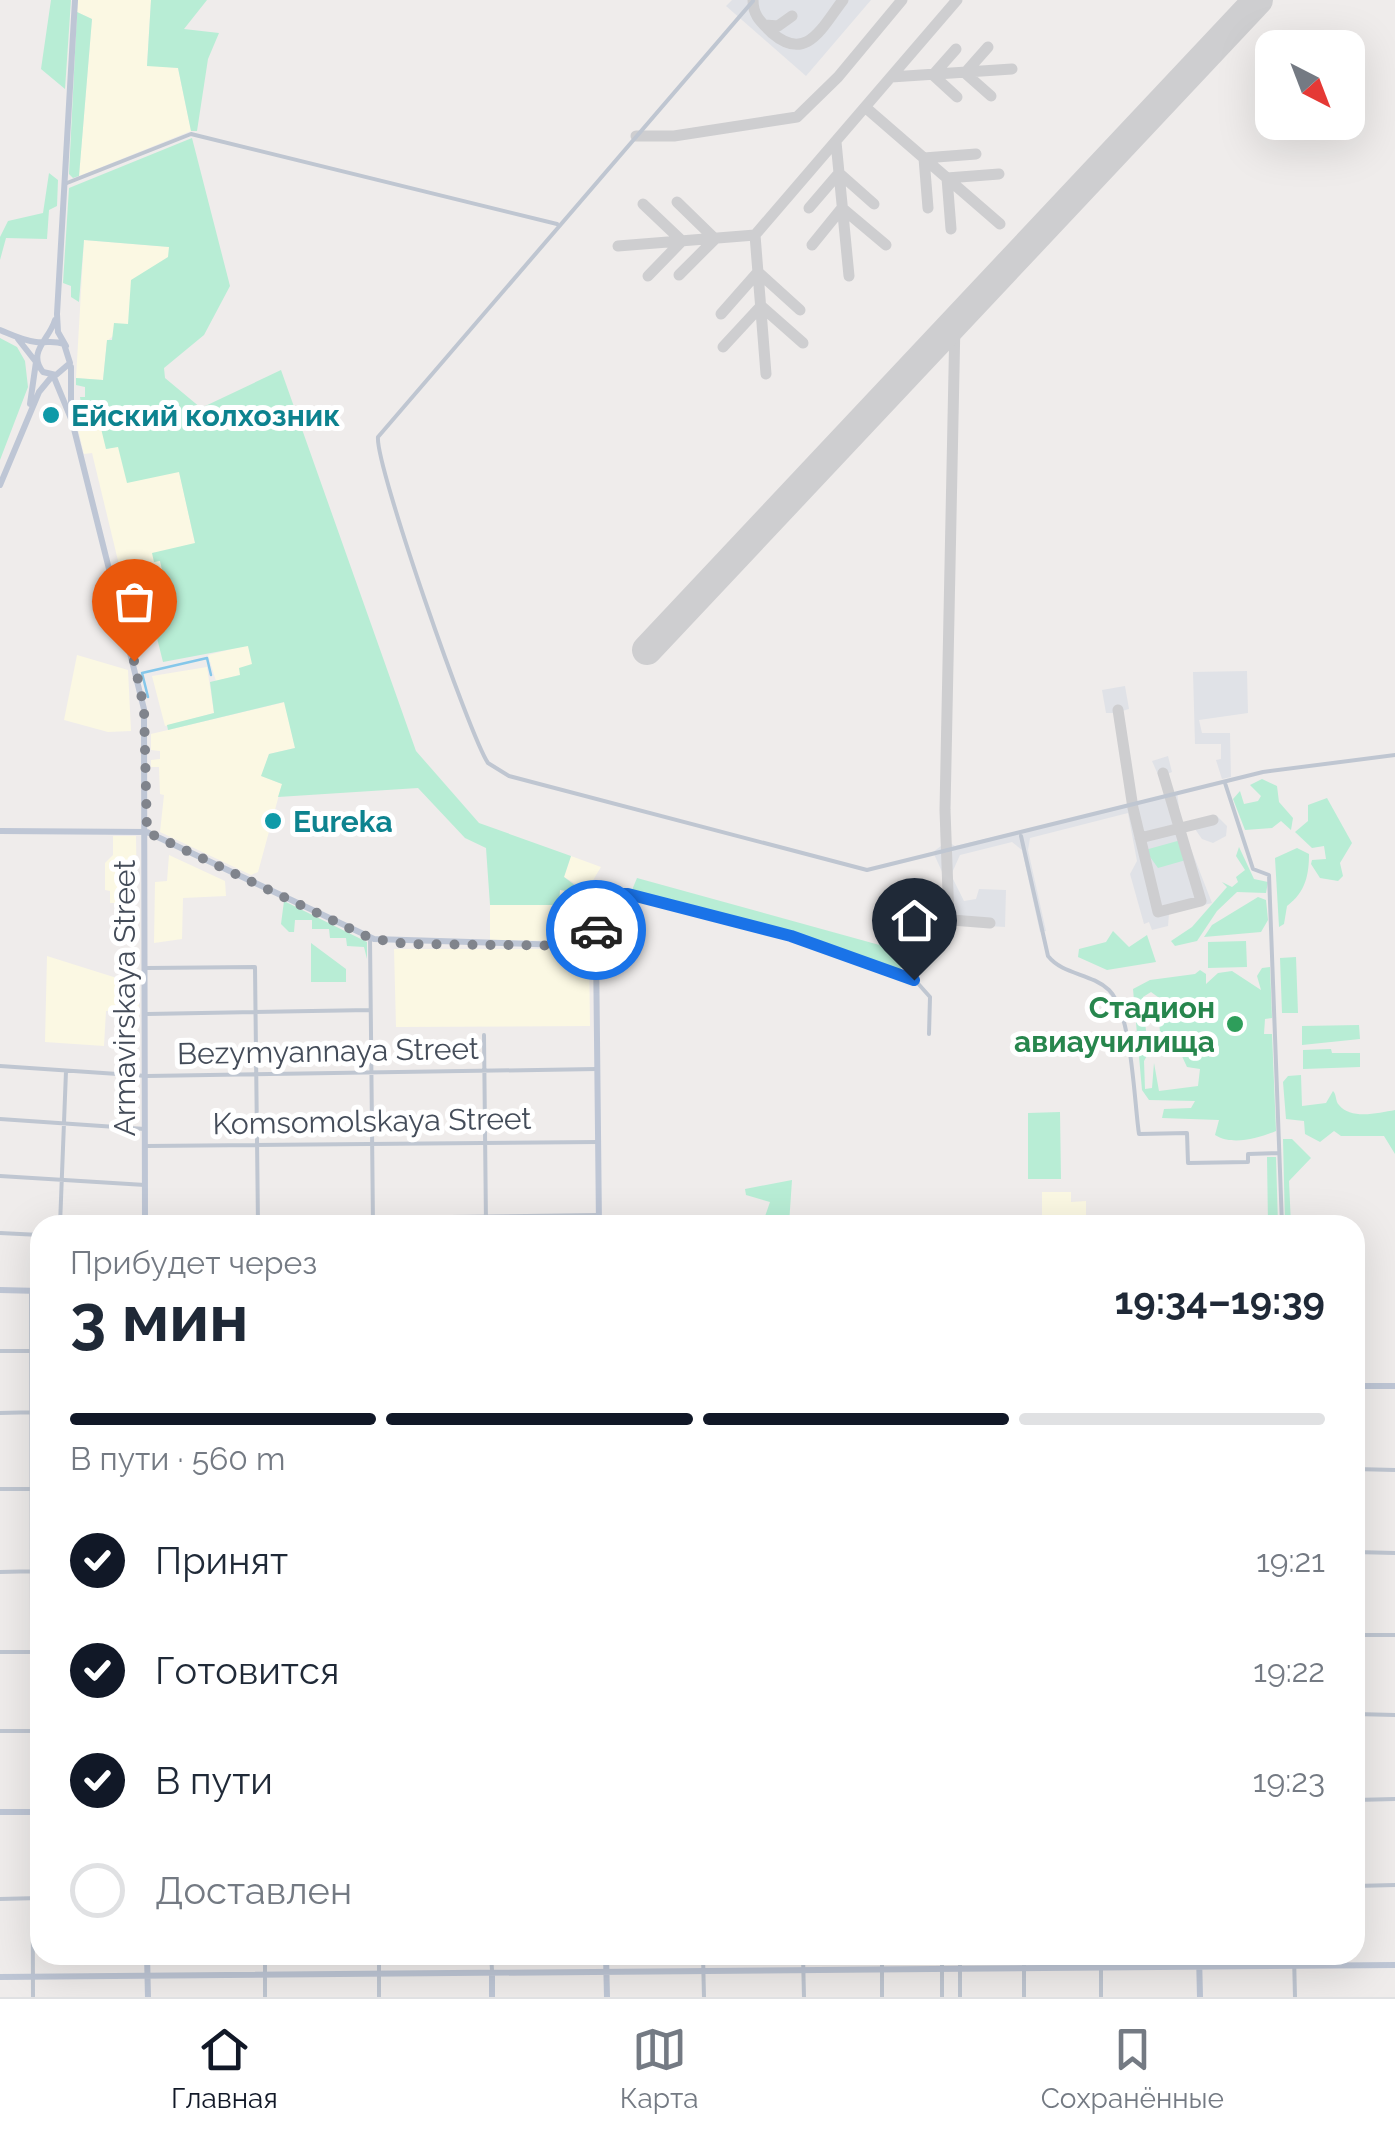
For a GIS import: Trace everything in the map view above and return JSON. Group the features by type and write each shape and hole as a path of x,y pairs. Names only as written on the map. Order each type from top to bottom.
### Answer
{"street":[{"path":"0,486 38,392 65,371 71,360 58,332 57,314 75,0"},
{"path":"753,1 389,420 378,442 409,549 488,764 509,776 851,869 872,870 1264,772 1395,755"},
{"path":"63,184 190,134 557,224"},
{"path":"25,420 36,362 57,314"},
{"path":"0,330 44,343 56,340 66,346"},
{"path":"15,337 42,372 54,376"},
{"name":"Armavirskaya Street","path":"71,360 72,420"},
{"name":"Armavirskaya Street","path":"54,376 72,420 144,708 145,1215"},
{"path":"1225,783 1253,869 1269,874 1282,1215"},
{"path":"0,831 147,832 370,938 406,944 596,946"},
{"path":"1021,835 1048,956 1057,965 1101,984 1119,1005 1139,1134 1188,1133 1188,1163 1248,1162 1248,1154 1279,1153"},
{"path":"598,1215 597,904 610,894 628,894 791,936 914,980 930,997 929,1034"},
{"path":"370,938 372,1215"},
{"path":"147,968 255,966 258,1215"},
{"path":"147,1014 370,1010"},
{"path":"484,1035 486,1215"},
{"name":"Bezymyannaya Street","path":"0,1066 147,1076 597,1069"},
{"path":"60,1215 66,1071"},
{"path":"0,1119 146,1129"},
{"name":"Komsomolskaya Street","path":"146,1146 598,1142"},
{"path":"0,1176 146,1185"},
{"path":"0,1234 30,1235"},
{"path":"0,1290 30,1291"},
{"path":"0,1351 30,1351 30,1732 0,1732"},
{"path":"1365,1386 1395,1386"},
{"path":"0,1412 30,1412"},
{"path":"1365,1470 1395,1470"},
{"path":"0,1489 30,1489"},
{"path":"1365,1552 1395,1553"},
{"path":"0,1572 30,1572"},
{"path":"1365,1634 1395,1635"},
{"path":"0,1652 30,1652"},
{"path":"1365,1714 1395,1715"},
{"path":"1365,1800 1395,1799"},
{"path":"0,1812 30,1812"},
{"path":"1365,1886 1395,1885"},
{"path":"0,1899 30,1898"},
{"path":"33,1965 33,1997"},
{"path":"147,1965 148,1997"},
{"path":"265,1965 265,1997"},
{"path":"379,1965 379,1997"},
{"path":"492,1965 492,1997"},
{"path":"606,1965 607,1997"},
{"path":"704,1965 704,1997"},
{"path":"804,1965 804,1997"},
{"path":"882,1965 882,1997"},
{"path":"942,1965 942,1997"},
{"path":"960,1965 960,1997"},
{"path":"1024,1965 1024,1997"},
{"path":"0,1977 1395,1965"},
{"path":"1294,1966 1295,1997"},
{"path":"1200,1967 1200,1997"},
{"path":"1101,1968 1101,1997"}],"shaded area":[{"path":"78,0 151,0 147,65 178,68 191,131 79,176 92,19 77,12"},
{"path":"732,0 871,0 806,76 726,6"},
{"path":"84,240 170,247 169,257 128,324 107,341 103,380 76,378"},
{"path":"97,411 107,449 117,446 179,471 195,543 160,561 173,618 135,631 92,453 84,454 75,417"},
{"path":"248,645 253,664 240,675 216,681 208,655"},
{"path":"77,655 128,670 131,731 108,732 64,720"},
{"path":"207,667 214,713 165,726 152,676"},
{"path":"1247,671 1248,713 1199,720 1202,733 1230,733 1231,777 1222,779 1216,760 1221,759 1221,744 1195,744 1193,672"},
{"path":"1125,686 1129,709 1122,711 1136,804 1167,795 1152,761 1168,756 1172,772 1167,774 1172,793 1177,792 1181,823 1216,815 1227,826 1226,836 1213,843 1202,839 1195,829 1184,831 1212,903 1169,914 1168,926 1152,930 1149,922 1144,924 1130,874 1137,861 1128,813 1030,838 1028,850 1046,931 1040,932 1022,850 1012,842 960,855 951,875 964,901 976,899 979,889 1006,890 1005,927 919,922 920,897 939,896 944,888 944,876 933,852 941,846 940,803 950,802 950,843 955,846 1129,805 1114,713 1106,713 1102,690"},
{"path":"285,702 295,748 269,754 262,776 282,784 258,872 251,875 160,832 164,795 160,794 159,767 151,767 151,760 160,759 160,751 151,750 151,734"},
{"path":"113,836 136,836 137,903 110,903 110,891 105,890 105,863 113,855"},
{"path":"169,855 225,881 226,896 183,898 182,939 154,943 155,882 167,881"},
{"path":"571,856 601,867 587,890 564,877"},
{"path":"559,890 587,894 584,941 490,940 490,905 558,905"},
{"path":"394,949 589,949 590,1026 396,1027"},
{"path":"47,956 139,985 139,1009 106,1011 104,1046 45,1042"},
{"path":"1042,1192 1071,1192 1071,1202 1086,1201 1086,1215 1042,1215"}],"green space":[{"path":"51,0 71,0 65,89 41,69"},
{"path":"151,0 207,0 184,29 219,33 208,59 197,131 191,131 178,68 147,66"},
{"path":"77,12 92,19 79,176 73,178 69,174"},
{"path":"192,138 230,286 204,335 164,368 165,378 201,408 281,370 416,751 479,823 571,856 564,877 587,894 560,890 559,905 490,905 486,848 465,838 418,788 278,797 282,784 261,776 269,754 295,748 284,702 168,730 167,725 214,713 210,682 240,675 239,668 252,664 248,646 163,662 157,638 138,642 135,631 173,618 160,561 154,562 152,553 195,543 179,472 127,483 118,447 106,449 97,412 83,415 80,397 85,397 85,387 76,385 76,378 103,380 107,340 112,340 114,323 128,324 131,280 168,257 169,247 84,240 79,302 71,297 71,286 63,283 69,188"},
{"path":"49,173 58,180 57,206 49,210 47,239 6,238 0,260 0,237 8,221 43,213"},
{"path":"0,338 17,347 25,361 28,387 0,460"},
{"path":"1262,779 1277,786 1279,802 1293,818 1291,830 1281,821 1272,828 1245,830 1233,799 1240,791 1244,804 1258,801 1261,796 1250,785"},
{"path":"1327,798 1352,843 1340,863 1343,876 1338,881 1320,878 1311,864 1312,860 1326,859 1324,846 1312,848 1295,832 1308,821 1308,805"},
{"path":"1181,840 1186,860 1158,868 1145,850"},
{"path":"1239,847 1254,879 1268,882 1266,893 1237,892 1217,911 1197,941 1175,946 1171,941 1192,927 1227,887 1222,882 1232,887 1238,882 1236,877 1245,870 1236,856"},
{"path":"1297,848 1309,854 1307,876 1298,895 1287,906 1284,924 1279,927 1275,858"},
{"path":"637,878 912,954 899,971 797,935 637,895 632,890"},
{"path":"1258,897 1266,900 1268,920 1261,932 1204,937 1212,925"},
{"path":"284,901 367,942 367,959 364,947 347,946 346,938 330,938 329,929 312,929 312,920 295,920 294,932 289,932 281,924"},
{"path":"1113,931 1129,947 1147,935 1156,962 1107,970 1078,957 1079,949 1106,942"},
{"path":"1246,941 1247,967 1208,968 1208,942"},
{"path":"311,943 346,969 346,982 311,982"},
{"path":"1296,957 1298,1013 1282,1013 1280,958"},
{"path":"1270,967 1272,1018 1265,1019 1264,1034 1272,1034 1276,1131 1229,1140 1215,1135 1219,1120 1162,1118 1164,1109 1191,1108 1195,1101 1149,1100 1142,1090 1133,989 1150,980 1200,970 1206,974 1206,984 1218,973 1232,971 1261,990 1257,976 1262,968","holes":["1151,992 1173,1008 1152,1012 1159,1021 1161,1044 1180,1052 1187,1067 1200,1069 1198,1086 1159,1091 1154,1063 1152,1088 1145,1089 1144,1061 1148,1054 1143,997"]},
{"path":"1359,1025 1360,1039 1302,1045 1302,1026"},
{"path":"1331,1049 1332,1053 1360,1053 1360,1067 1303,1069 1303,1050"},
{"path":"1301,1075 1302,1106 1326,1103 1333,1091 1339,1105 1350,1113 1395,1110 1395,1154 1384,1136 1341,1136 1334,1131 1320,1142 1305,1134 1304,1121 1286,1119 1283,1082 1288,1076"},
{"path":"1060,1112 1061,1179 1028,1179 1028,1113"},
{"path":"1283,1139 1292,1139 1311,1158 1289,1181 1291,1215 1285,1215"},
{"path":"1267,1157 1276,1157 1278,1215 1268,1215"},
{"path":"792,1180 790,1215 765,1215 770,1202 746,1195 745,1189"}],"waterway":[{"path":"148,697 142,673 207,658 211,675"}],"taxiway":[{"path":"753,0 756,15 764,25 784,41 795,44 813,38 843,0"},
{"path":"636,136 674,136 797,117 838,77 902,0"},
{"path":"755,235 957,0"},
{"path":"765,25 778,26 792,16"},
{"path":"988,47 965,73 991,96"},
{"path":"956,49 933,75 957,97"},
{"path":"891,77 1012,69"},
{"path":"865,107 1000,224"},
{"path":"836,142 849,276"},
{"path":"928,208 924,158 976,154"},
{"path":"809,208 839,173 874,204"},
{"path":"951,229 947,178 999,174"},
{"path":"677,202 715,239 679,275"},
{"path":"643,204 682,241 648,276"},
{"path":"812,245 842,208 886,245"},
{"path":"618,246 755,235 766,374"},
{"path":"721,314 758,272 800,310"},
{"path":"723,347 761,306 803,343"},
{"path":"949,920 945,810 955,322"},
{"path":"1118,710 1133,808 1158,912 1201,901 1163,773"},
{"path":"1140,838 1213,820"},
{"path":"926,918 990,923"}],"runway":[{"path":"647,650 1258,0"}],"way so far":[{"path":"134,661 144,708 147,832 374,940 406,944 596,946 596,930"}],"place":[{"name":"Ейский колхозник","path":"51,415"},
{"name":"Eureka","path":"273,821"},
{"name":"Стадион авиаучилища","path":"1235,1024"}],"route":[{"path":"596,930 600,899 610,894 628,894 791,936 914,980"}]}
